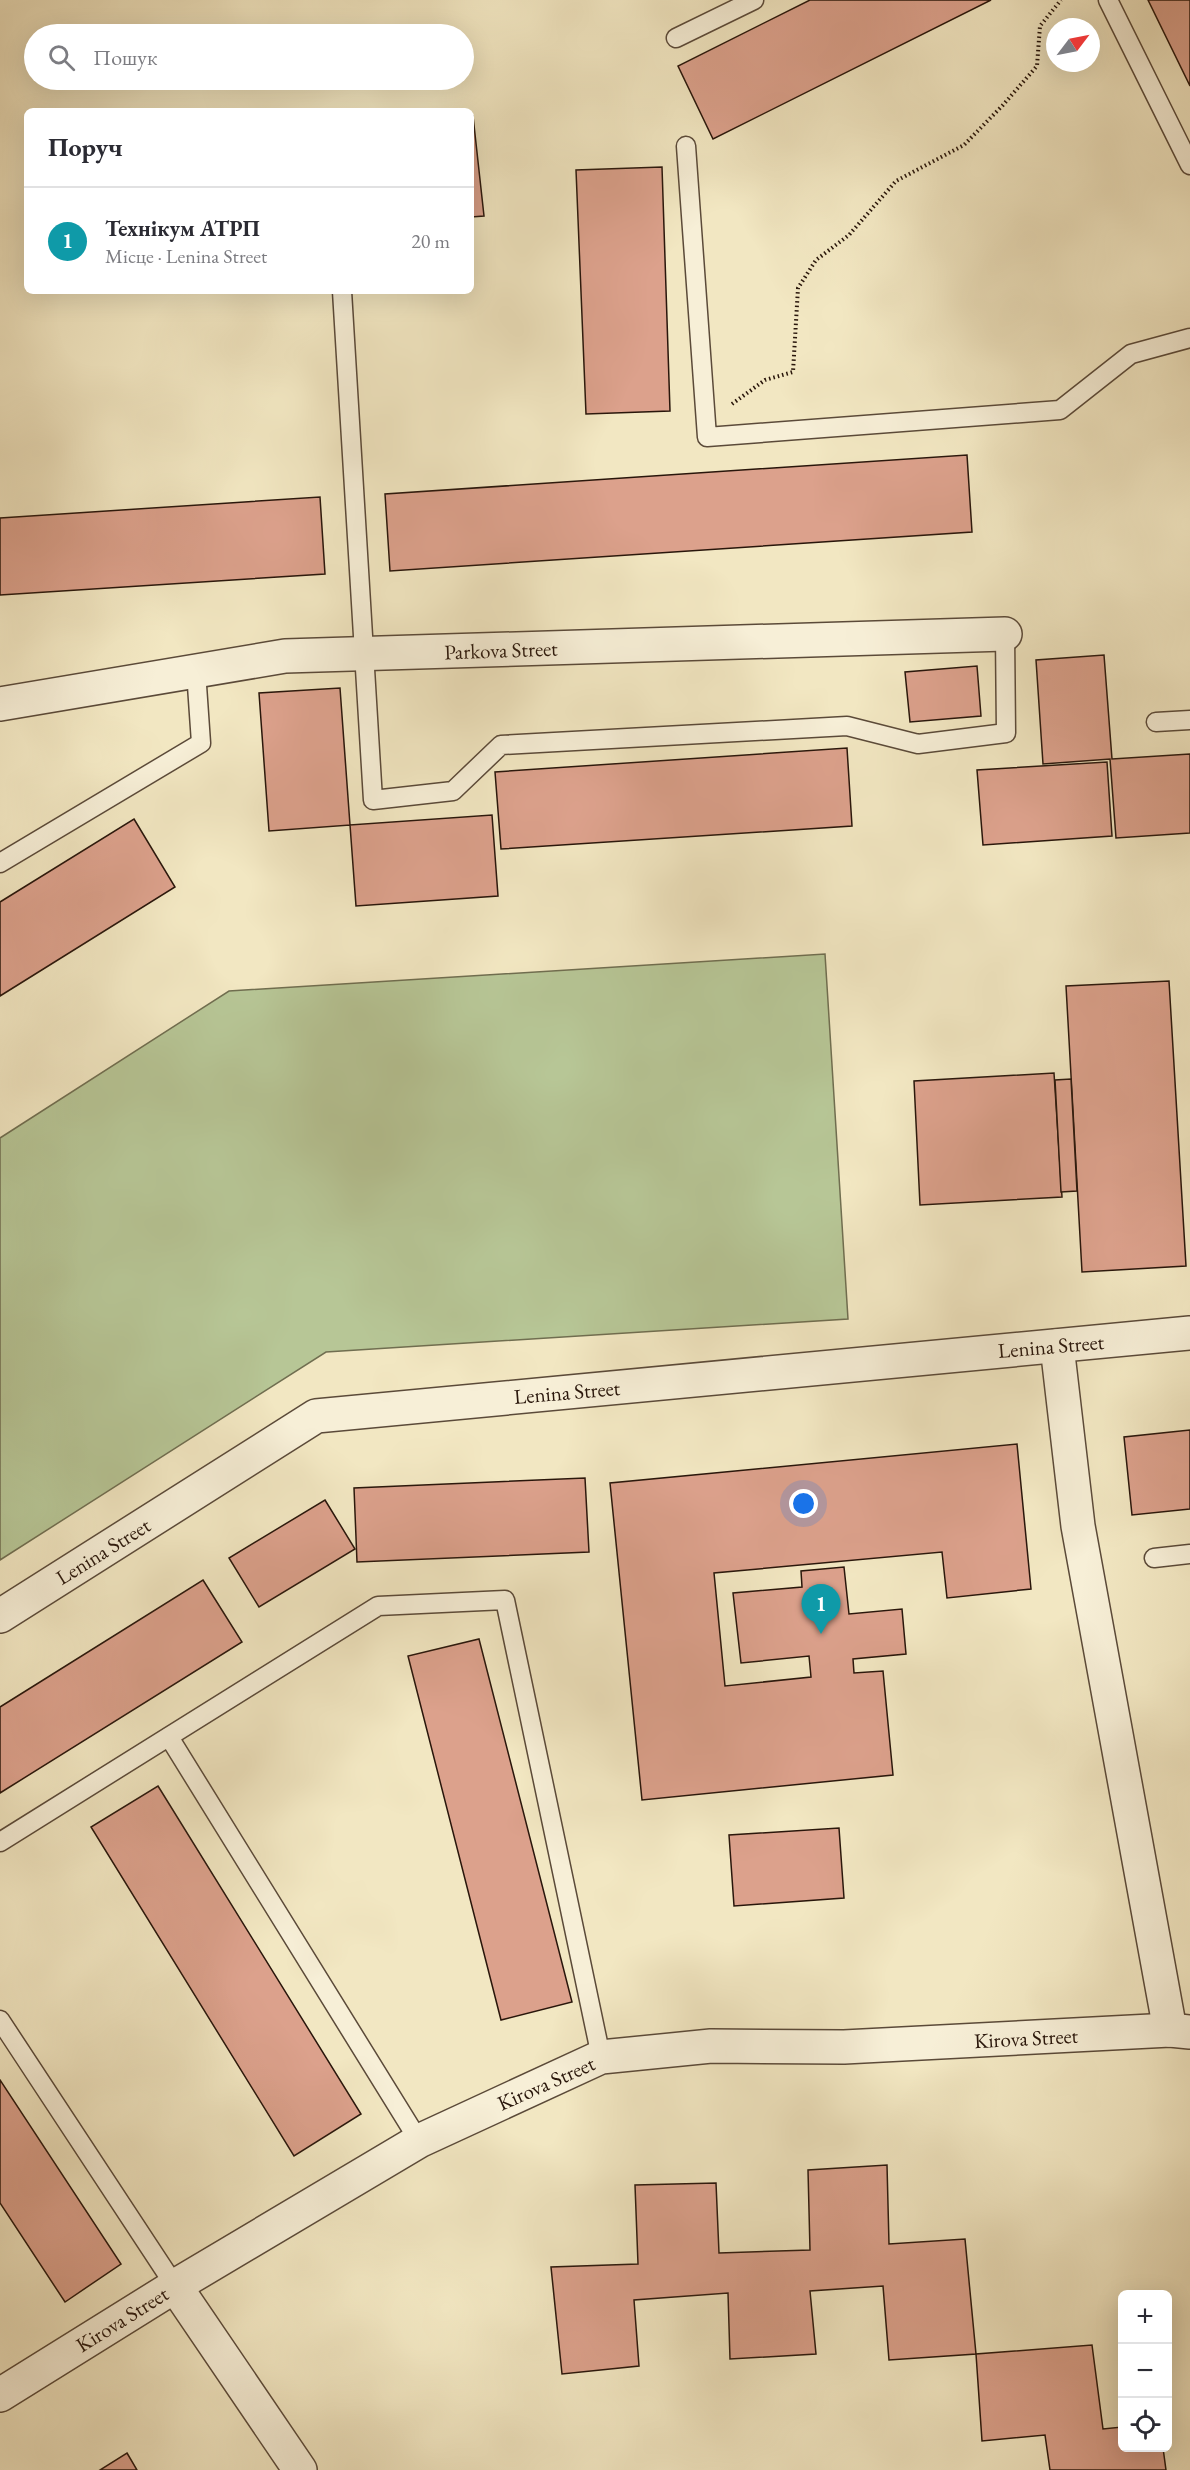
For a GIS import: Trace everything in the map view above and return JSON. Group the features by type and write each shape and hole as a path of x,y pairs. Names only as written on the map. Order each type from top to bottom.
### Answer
{"street":[{"name":"Parkova Street","path":"0,704 285,656 1005,634"},
{"name":"Lenina Street","path":"0,1616 316,1416 1190,1333"},
{"path":"1057,1346 1078,1526 1180,2031"},
{"name":"Kirova Street","path":"0,2395 175,2286 419,2141 601,2057 711,2046 843,2047 1180,2031"},
{"path":"175,2286 300,2470"}],"lane":[{"path":"676,38 754,0"},
{"path":"1108,0 1190,165"},
{"path":"686,146 707,437 1060,410 1131,354 1190,338"},
{"path":"342,294 363,654 374,800 453,791 501,745 847,726 918,744 1006,733 1005,634"},
{"path":"0,863 201,743 196,671"},
{"path":"1156,722 1190,720"},
{"path":"1154,1558 1190,1554"},
{"path":"0,1842 378,1606 505,1600 601,2057"},
{"path":"169,1737 419,2141"},
{"path":"0,2020 175,2286"}],"path":[{"path":"706,422 765,380 792,372 798,288 816,260 849,235 896,181 964,145 1003,105 1037,66 1040,26 1061,0"}],"green space":[{"path":"825,954 848,1319 326,1352 0,1560 0,1138 229,991"}],"building":[{"path":"810,0 991,0 713,139 678,66"},
{"path":"1148,0 1190,0 1190,86"},
{"path":"474,125 484,216 474,217"},
{"path":"662,167 670,411 586,414 576,170"},
{"path":"967,455 972,532 390,571 385,494"},
{"path":"320,497 325,574 0,595 0,518"},
{"path":"1104,655 1112,759 1190,754 1190,833 1116,838 1110,759 1043,764 1036,660"},
{"path":"977,666 981,716 910,722 905,672"},
{"path":"340,688 350,825 269,831 259,693"},
{"path":"847,748 852,826 501,849 495,772"},
{"path":"1107,762 1112,836 983,845 977,770"},
{"path":"492,815 498,896 356,906 350,825"},
{"path":"134,819 175,887 0,996 0,902"},
{"path":"1169,981 1186,1266 1082,1272 1066,986"},
{"path":"1054,1073 1062,1197 920,1205 914,1081"},
{"path":"1071,1079 1077,1191 1061,1192 1055,1080"},
{"path":"1190,1430 1190,1509 1132,1515 1124,1437"},
{"path":"1017,1444 1031,1589 947,1598 942,1552 714,1573 725,1686 811,1677 809,1656 741,1663 733,1593 802,1587 801,1571 844,1567 849,1614 902,1609 906,1654 853,1659 854,1673 883,1671 893,1775 642,1800 610,1483"},
{"path":"585,1478 589,1552 357,1562 354,1488"},
{"path":"325,1500 355,1549 259,1607 229,1558"},
{"path":"203,1580 242,1642 0,1793 0,1707"},
{"path":"479,1639 572,2002 501,2020 408,1656"},
{"path":"158,1786 361,2114 294,2156 91,1827"},
{"path":"839,1828 844,1898 734,1906 729,1835"},
{"path":"0,2080 121,2264 65,2302 0,2203"},
{"path":"887,2165 889,2244 965,2239 976,2354 889,2360 883,2286 810,2291 816,2354 730,2359 728,2293 634,2300 639,2366 562,2374 551,2267 638,2264 635,2185 716,2183 719,2253 810,2250 808,2170"},
{"path":"1092,2345 1103,2429 1118,2427 1118,2452 1164,2452 1166,2470 1050,2470 1045,2435 982,2441 976,2354"},
{"path":"127,2453 137,2470 100,2470"}],"place":[{"name":"Технікум АТРП","path":"821,1634"}]}
